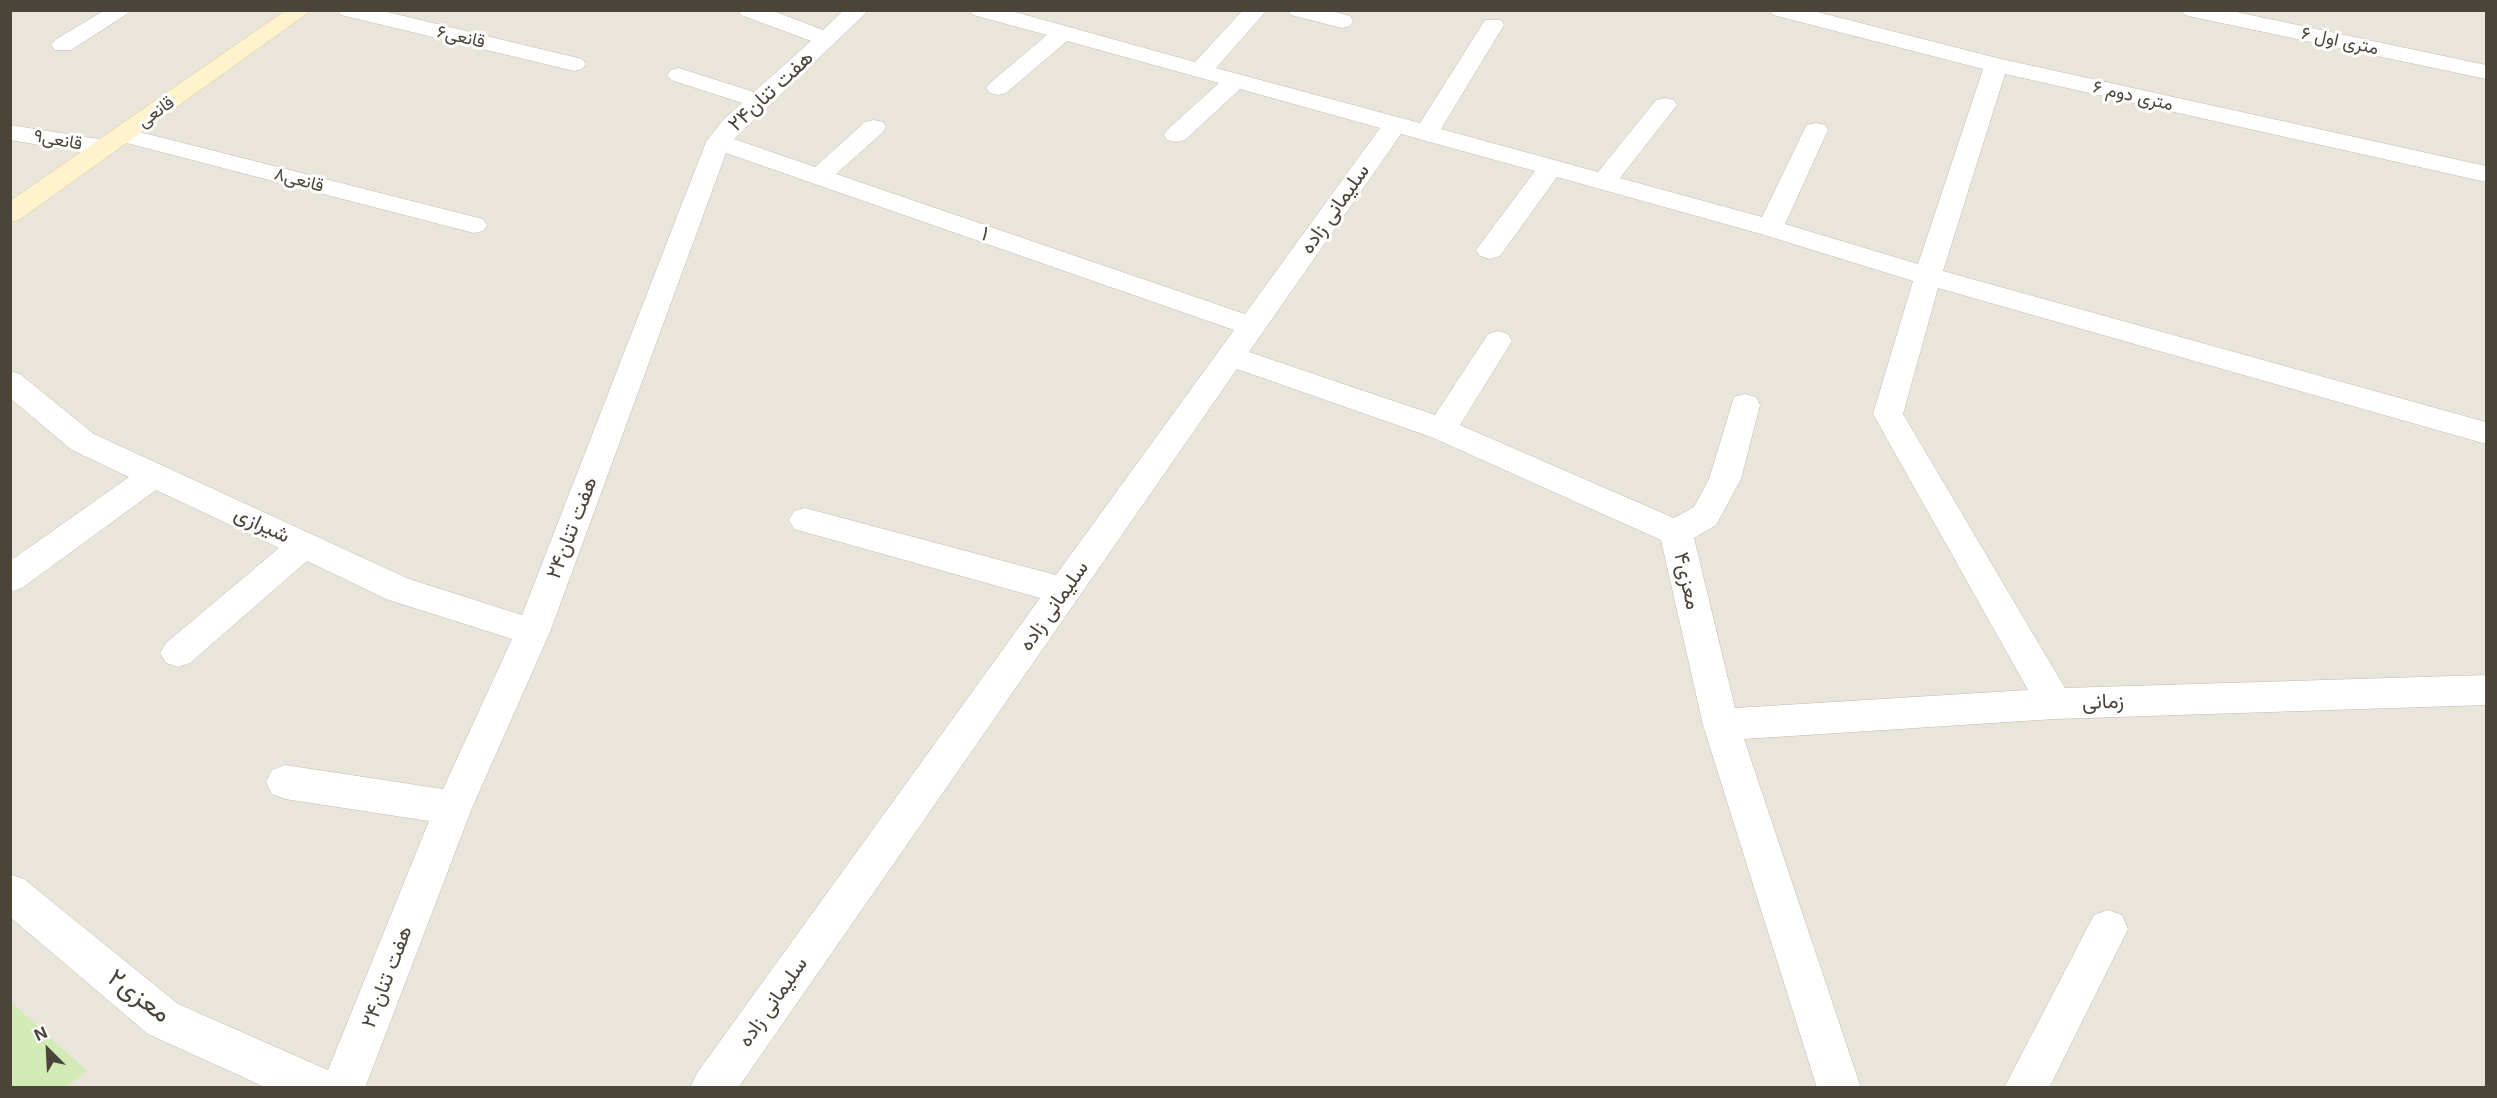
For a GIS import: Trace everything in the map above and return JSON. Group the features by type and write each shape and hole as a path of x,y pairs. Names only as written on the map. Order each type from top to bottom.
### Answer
{"street":[{"path":"63,45 122,10"},
{"name":"قانعی","path":"10,214 301,10"},
{"name":"۶قانعی","path":"349,10 574,64"},
{"path":"749,10 827,39"},
{"name":"هفت تنان۲۴","path":"343,1088 453,808 533,632 718,142 732,125 858,10"},
{"path":"981,10 1043,18 1063,33 1770,228 1928,276 2487,433"},
{"path":"1200,71 1256,10"},
{"path":"1299,10 1342,21"},
{"name":"۶ متری دوم","path":"1781,10 1996,65 2487,174"},
{"name":"۶ متری اول","path":"2193,10 2487,72"},
{"name":"سلیمانی زاده","path":"712,1088 1252,326 1493,25"},
{"path":"998,88 1063,33"},
{"path":"1996,65 1928,276 1888,414 2055,704"},
{"path":"678,75 759,101"},
{"path":"1176,135 1236,81"},
{"path":"1604,182 1665,105"},
{"path":"818,177 873,127"},
{"path":"1770,228 1816,130"},
{"name":"۹قانعی","path":"10,132 115,141"},
{"name":"۸قانعی","path":"115,141 474,225"},
{"name":"۱","path":"718,142 1252,326"},
{"path":"1490,250 1551,167"},
{"path":"1442,429 1498,341"},
{"name":"۴معزی","path":"1231,356 1442,429 1676,533 1721,725 1839,1088"},
{"name":"شیرازی","path":"16,394 83,442 398,590 533,632"},
{"path":"1676,533 1705,516 1725,479 1745,405"},
{"path":"10,579 154,475"},
{"path":"805,520 1064,591"},
{"path":"178,653 304,545"},
{"name":"زمانی","path":"1721,725 2055,704 2487,690"},
{"path":"285,782 453,808"},
{"name":"۲معزی","path":"10,892 163,1018 318,1088"},
{"path":"2026,1088 2108,929"}],"shaded area":[{"path":"11,11 2486,11 2486,1087 11,1087"}],"green space":[{"path":"11,1002 87,1071 66,1087 11,1087"}]}
